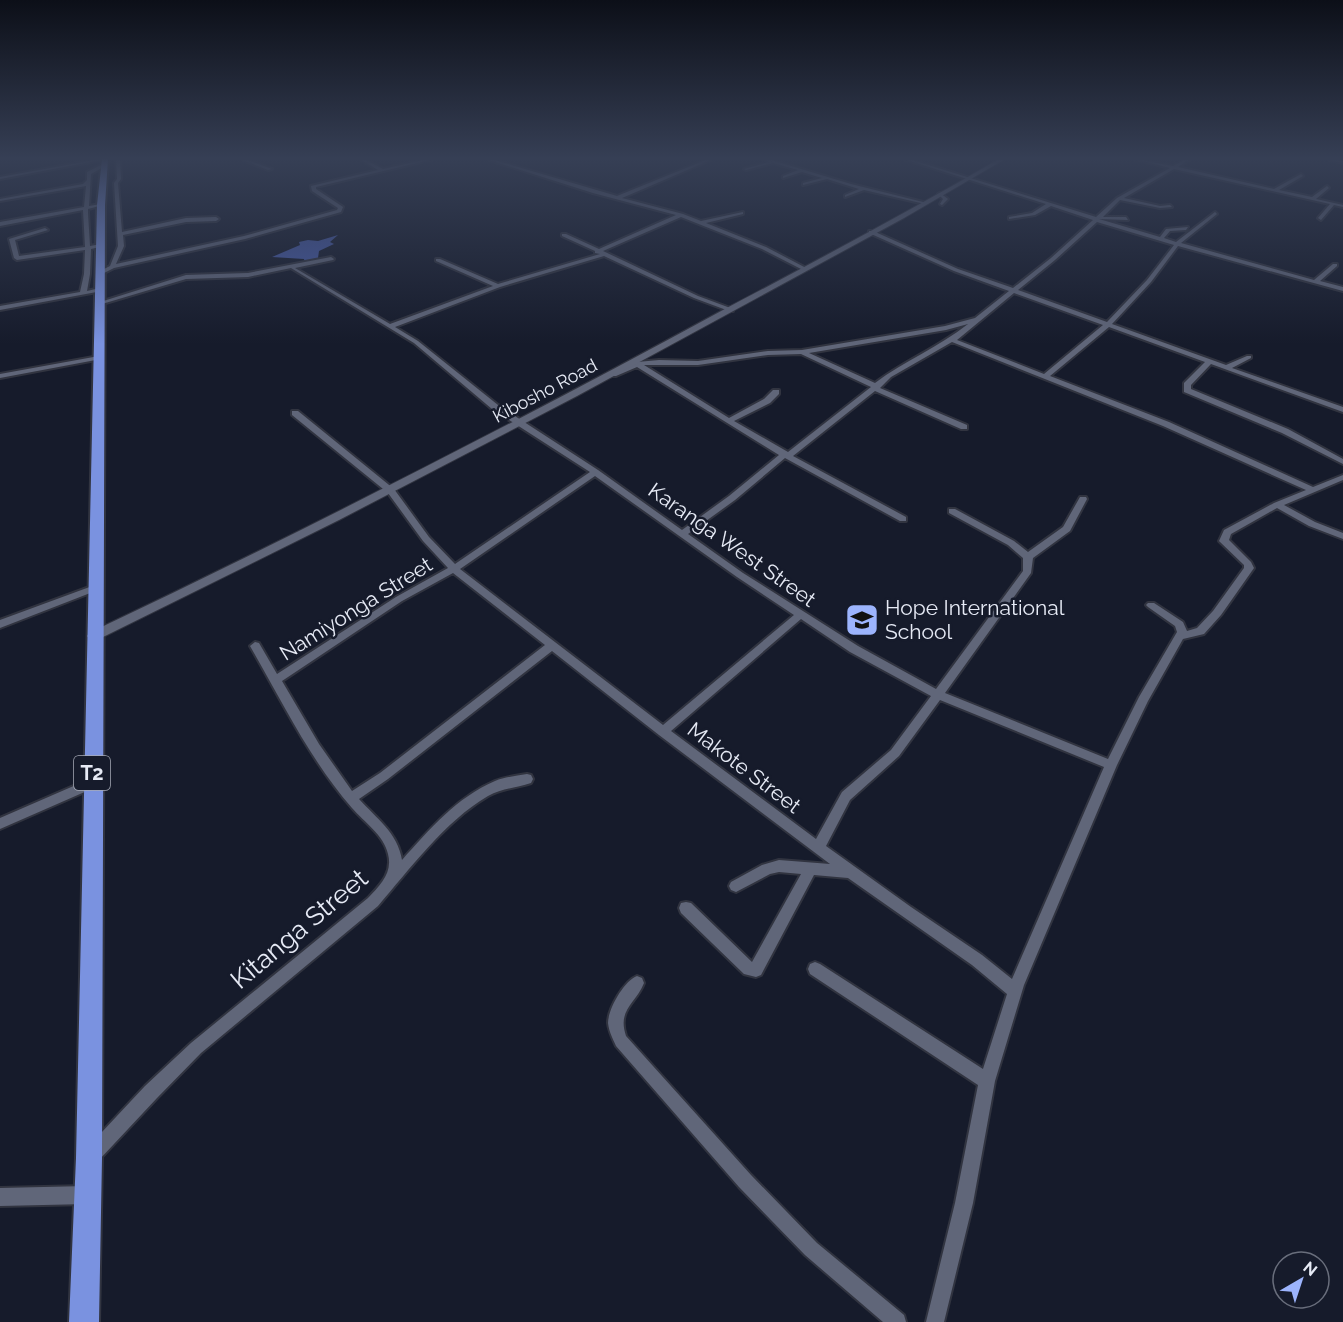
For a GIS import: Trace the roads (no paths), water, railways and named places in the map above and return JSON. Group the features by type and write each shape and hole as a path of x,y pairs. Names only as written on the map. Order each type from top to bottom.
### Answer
{"highway":[{"name":"T2","path":"84,1322 89,1158 99,358 99,285 94,221"}],"street":[{"path":"0,224 17,221"},
{"path":"99,285 121,246 119,221"},
{"path":"120,234 183,221"},
{"path":"0,308 99,285 245,237 304,221"},
{"path":"391,327 498,286 600,253 669,221"},
{"path":"695,221 764,248 805,269"},
{"path":"701,223 710,221"},
{"name":"Kibosho Road","path":"94,636 391,491 731,310 893,221"},
{"path":"682,533 732,498 903,366 952,340 1074,242 1095,221"},
{"path":"1102,221 1177,244 1343,289"},
{"path":"1046,376 1108,324 1149,281 1177,244 1206,221"},
{"path":"1161,239 1168,230 1186,228"},
{"path":"45,230 12,239 17,258 95,247 87,277 99,285 186,277 248,275 330,260"},
{"path":"872,232 935,262 1343,410"},
{"path":"564,235 731,310"},
{"path":"438,260 498,286"},
{"path":"1315,282 1335,265"},
{"name":"Karanga West Street","path":"293,268 416,342 477,393 520,423 595,472 800,615 890,670 938,695 1111,765"},
{"path":"589,386 638,364 698,363 768,353 802,352 946,328 978,320"},
{"path":"952,340 1166,424 1313,490"},
{"path":"802,352 964,427"},
{"path":"1226,368 1249,357"},
{"path":"0,376 99,358"},
{"path":"1209,362 1187,385 1187,390 1293,435 1343,462"},
{"path":"638,364 787,455 903,519"},
{"path":"729,421 767,402 776,392"},
{"name":"Makote Street","path":"295,413 391,491 426,539 454,569 599,684 852,873 967,952 1016,992"},
{"path":"454,569 595,472"},
{"path":"1180,636 1200,631 1217,613 1249,568 1248,564 1224,542 1227,532 1277,506 1343,477"},
{"path":"1028,557 1067,529 1083,499"},
{"path":"1277,506 1312,524 1343,536"},
{"path":"952,511 1011,543 1028,557"},
{"path":"818,848 846,796 895,753 992,617 1018,586 1028,571 1028,557"},
{"name":"Namiyonga Street","path":"277,679 399,599 454,569"},
{"path":"0,624 95,588"},
{"path":"935,1322 964,1203 987,1081 1016,992 1060,881 1111,765 1143,700 1182,632 1179,624 1151,605"},
{"path":"663,732 800,615"},
{"path":"351,798 384,776 552,645"},
{"name":"Kitanga Street","path":"89,1158 196,1047 363,910 393,879 396,856 387,838 325,765 277,679 255,646"},
{"path":"393,879 454,815 475,797 498,786 526,779"},
{"path":"0,824 92,783"},
{"path":"736,886 767,869 779,866 852,873"},
{"path":"686,908 749,969 756,970 811,868"},
{"path":"815,969 987,1081"},
{"path":"637,983 615,1014 615,1029 621,1041 693,1119 745,1181 811,1249 897,1322"},
{"path":"0,1197 88,1195"}],"water":[{"path":"338,235 330,242 334,244 319,251 318,258 305,263 304,259 272,257 300,245 299,242 318,241"}],"place":[{"name":"Hope International School","path":"862,620"}]}
